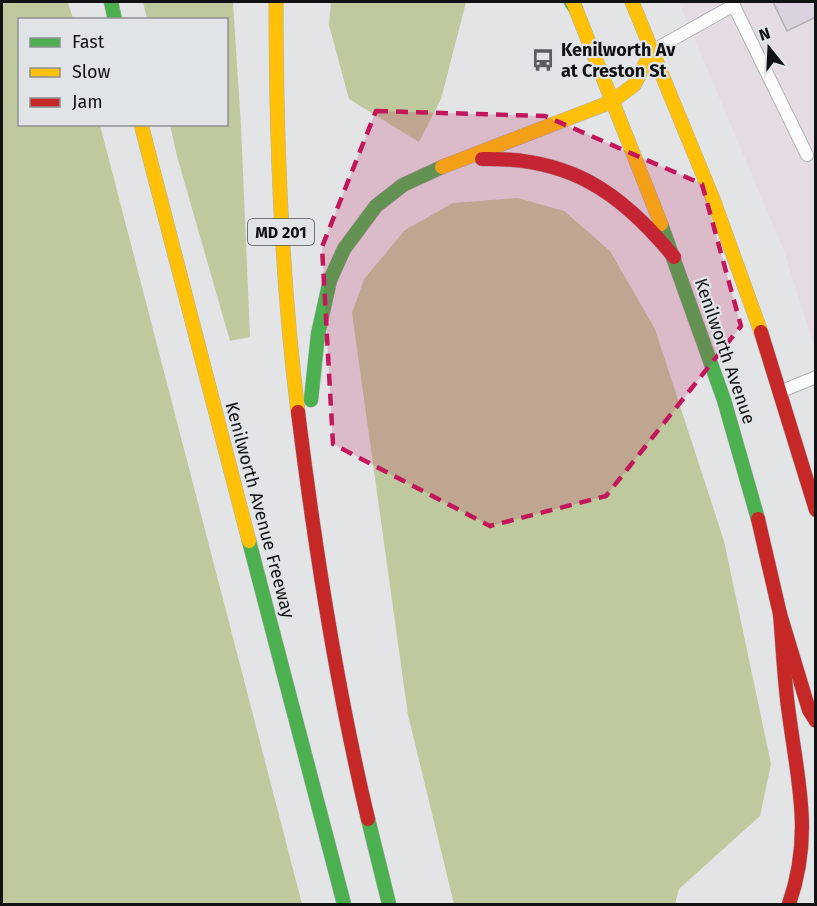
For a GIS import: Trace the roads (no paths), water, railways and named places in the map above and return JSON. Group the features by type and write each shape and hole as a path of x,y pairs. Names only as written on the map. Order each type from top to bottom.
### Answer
{"main road":[{"path":"111,2 115,18"},
{"name":"MD 201","path":"276,2 276,111 280,216 304,461 334,660 365,809 389,904"},
{"path":"632,2 734,255 781,391 816,510"},
{"name":"Kenilworth Avenue","path":"573,4 674,257 724,400 741,454 771,569 780,614 809,710 816,721"},
{"path":"304,461 324,298 336,265 353,234 376,206 403,185 434,170 611,102 634,85 652,51"},
{"name":"Kenilworth Avenue Freeway","path":"142,126 344,904"},
{"path":"434,170 472,160 510,158 531,160 569,171 586,179 622,203 651,229 674,257"},
{"path":"780,614 788,711 803,814 803,853"},
{"path":"789,904 799,875 807,833 816,808"}],"lane":[{"path":"652,51 733,3 807,155"},
{"path":"781,391 816,377"}],"place":[{"name":"Kenilworth Av at Creston St","path":"543,60"}]}
